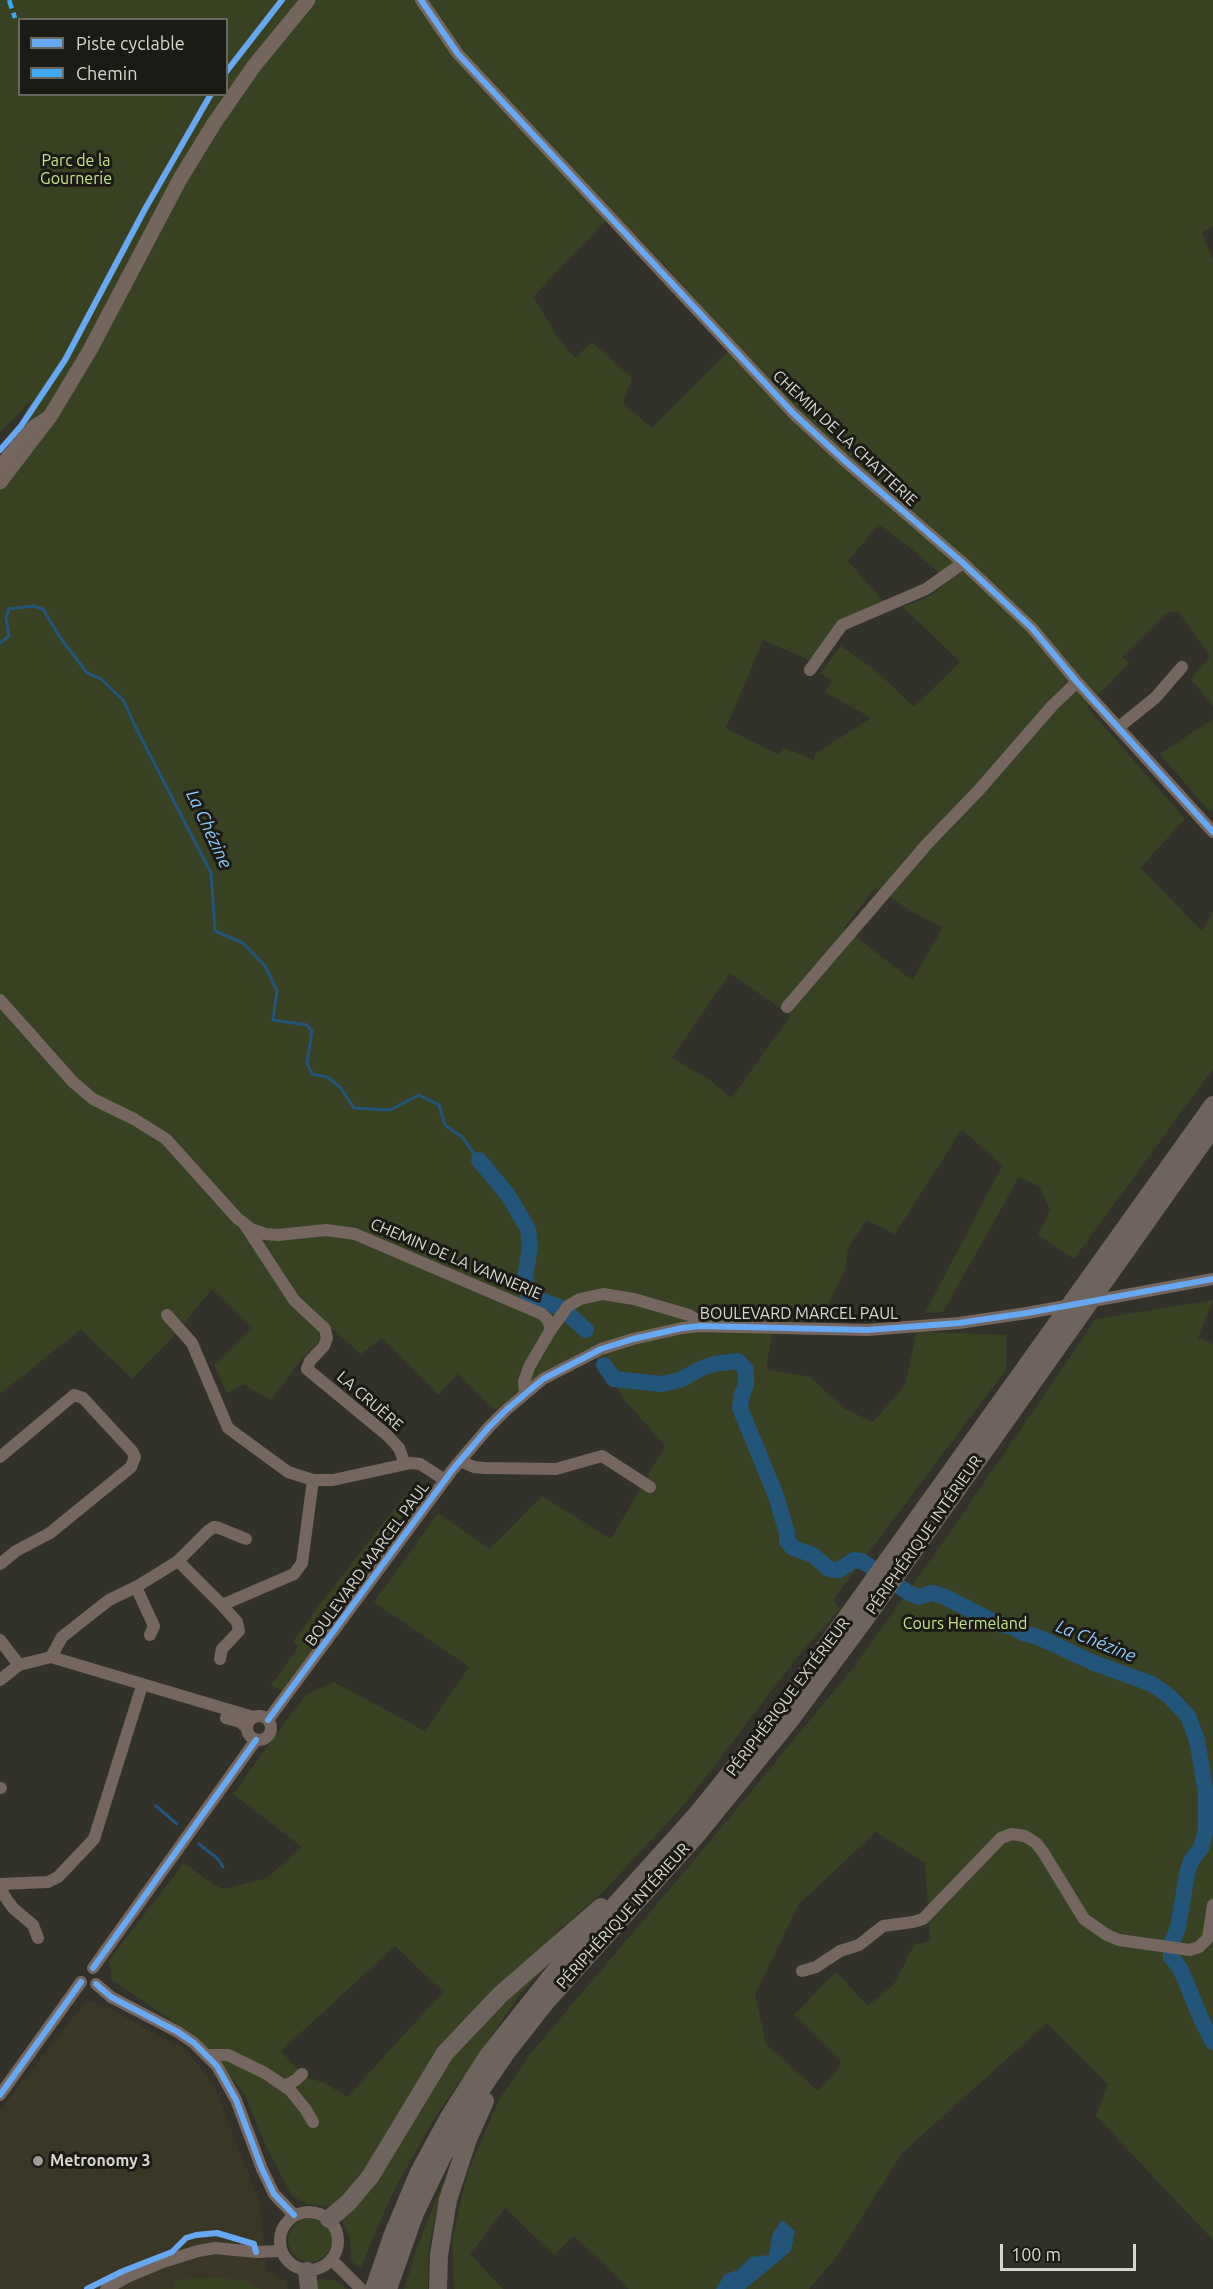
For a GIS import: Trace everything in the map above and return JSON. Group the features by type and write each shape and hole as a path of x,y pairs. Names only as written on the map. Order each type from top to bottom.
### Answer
{"highway":[{"path":"903,1552 1213,1105"},
{"name":"PÉRIPHÉRIQUE INTÉRIEUR","path":"388,2289 432,2175 460,2124 506,2053 546,2002 710,1819 791,1719 856,1618 903,1552 1213,1128"},
{"name":"PÉRIPHÉRIQUE EXTÉRIEUR","path":"374,2289 393,2234 438,2136 467,2087 518,2015 692,1821 856,1618"},
{"path":"329,2219 348,2203 370,2177 445,2053 501,1994 617,1893 628,1893"},
{"path":"438,2289 439,2255 451,2191 481,2110 505,2068 506,2053"}],"main road":[{"path":"0,482 51,415 90,350 180,179 215,122 254,66 308,0"}],"street":[{"name":"CHEMIN DE LA CHATTERIE","path":"421,0 458,54 793,413 963,563 1032,628 1077,682 1213,832"},
{"path":"0,465 33,426 51,415"},
{"path":"810,669 842,625 926,589 963,563"},
{"path":"1119,727 1155,698 1182,667"},
{"path":"787,1007 927,844 979,790 1052,706 1077,682"},
{"name":"CHEMIN DE LA VANNERIE","path":"0,1000 73,1082 93,1099 134,1119 166,1139 243,1223 265,1234 296,1234 326,1230 355,1234 542,1314 548,1320 551,1330"},
{"name":"LA CRUÈRE","path":"243,1223 294,1300 325,1329 327,1338 324,1346 310,1361 307,1369 387,1435 399,1448 405,1464"},
{"name":"BOULEVARD MARCEL PAUL","path":"268,1720 445,1480 488,1428 543,1379 601,1349 633,1339 700,1326 867,1330 959,1323 1213,1279"},
{"path":"525,1393 524,1382 529,1367 568,1306 579,1299 603,1294 634,1299 689,1314 697,1320 700,1326"},
{"path":"167,1315 192,1343 228,1428 288,1472 313,1480 333,1480 405,1464 420,1464 445,1480"},
{"path":"0,1457 74,1395 83,1398 135,1456 131,1467 59,1526 16,1551 0,1564"},
{"path":"460,1461 474,1467 485,1468 556,1469 602,1456 651,1487"},
{"path":"222,1605 294,1574 302,1563 313,1480"},
{"path":"51,1657 62,1637 109,1600 136,1587 178,1561 214,1527 246,1539"},
{"path":"178,1561 237,1622 239,1631 222,1649 220,1659"},
{"path":"136,1587 154,1626 150,1635"},
{"path":"0,1640 19,1665"},
{"path":"0,1680 19,1665 51,1657 120,1677 250,1723"},
{"path":"120,1677 140,1692 240,1722 250,1723 261,1716 268,1720 271,1727 270,1734 264,1739 256,1740 250,1735 250,1723"},
{"path":"38,1938 33,1925 13,1908 3,1894 1,1884 48,1882 58,1877 94,1839 140,1692"},
{"path":"93,1968 256,1740"},
{"path":"802,1971 816,1967 840,1951 859,1945 883,1926 923,1919 1001,1838 1012,1834 1025,1836 1036,1843 1084,1919 1119,1940 1184,1950 1199,1947 1208,1938 1213,1905"},
{"path":"0,2095 81,1983 82,1971 93,1968"},
{"path":"81,1983 88,1987 96,1984 99,1976 93,1968"},
{"path":"96,1984 111,1996 178,2032 207,2055 226,2079 274,2194 294,2215"},
{"path":"207,2055 228,2055 265,2073 284,2086 306,2110 313,2122"},
{"path":"284,2086 302,2074"},
{"path":"312,2212 329,2219 338,2238 336,2264 322,2268 308,2280 290,2265 280,2250 279,2240 286,2222 294,2215 312,2212"},
{"path":"106,2289 127,2277 163,2262 198,2251 215,2248 256,2252 280,2250"},
{"path":"336,2264 362,2289"}],"shaded area":[{"path":"87,2000 106,2007 185,2049 213,2083 260,2203 266,2269 287,2281 288,2289 0,2289 0,2110"}],"green space":[{"name":"Parc de la Gournerie","path":"0,0 1213,0 1213,226 1202,233 1213,260 1213,707 1191,679 1210,656 1178,611 1166,613 1122,657 1129,663 1087,707 1185,819 1140,868 1202,931 1213,912 1213,1069 1074,1259 1038,1235 1050,1210 1039,1186 1019,1177 943,1312 925,1313 1002,1166 962,1129 895,1234 866,1220 848,1249 845,1271 823,1315 782,1315 772,1337 766,1369 810,1377 845,1409 873,1422 905,1385 917,1331 1006,1335 1006,1370 833,1600 840,1609 799,1655 684,1805 602,1893 554,1934 566,1945 519,1996 434,2119 392,2194 361,2267 356,2266 351,2260 350,2238 342,2221 326,2206 307,2204 292,2196 266,2146 245,2094 195,2036 112,1980 109,1960 184,1863 216,1886 224,1889 267,1878 302,1847 233,1794 305,1695 334,1682 425,1731 469,1667 374,1602 438,1513 490,1549 542,1496 611,1539 665,1446 625,1400 589,1348 546,1371 495,1410 457,1374 438,1395 382,1338 361,1354 331,1328 295,1367 271,1400 243,1384 227,1393 214,1365 251,1328 212,1289 172,1338 132,1379 81,1329 0,1394 0,463 32,400 0,432","holes":["613,213 661,261 735,344 652,428 623,403 632,378 592,342 575,358 557,336 533,297","879,524 948,581 932,595 903,607 960,662 914,707 874,669 841,646 820,673 832,680 825,692 871,718 815,754 814,760 784,748 779,755 726,728 763,640 811,661 839,621 885,603 848,561","875,888 943,928 912,980 844,928","730,973 791,1016 731,1098 710,1080 672,1058","395,1946 443,1992 347,2097 325,2083 305,2077 281,2051"]},
{"path":"1213,719 1213,810 1210,812 1160,754"},
{"name":"Cours Hermeland","path":"1213,1300 1198,1338 1213,1344 1213,2240 1096,2116 1108,2084 1047,2023 902,2153 838,2255 809,2289 629,2289 574,2236 554,2255 505,2208 470,2254 503,2289 454,2289 452,2239 467,2174 500,2098 531,2053 853,1668 953,1528 1096,1319","holes":["876,1832 925,1863 930,1941 914,1945 894,1984 868,2006 836,1972 794,2015 841,2062 834,2074 818,2091 766,2044 755,1994 799,1904"]},
{"path":"409,1490 419,1496 378,1560 282,1691 271,1685 299,1646 293,1642"},
{"path":"445,2177 429,2245 428,2289 404,2289 417,2248"},
{"path":"310,2218 325,2225 332,2240 325,2255 310,2262 295,2255 288,2240 295,2225"},
{"path":"182,2279 243,2280 262,2289 173,2289 175,2282"},
{"path":"319,2279 334,2280 347,2289 316,2289 315,2282"}],"water":[{"path":"782,2220 795,2231 791,2251 745,2289 716,2289 725,2274 738,2270 751,2257 769,2255 773,2233"}],"waterway":[{"name":"La Chézine","path":"0,643 9,636 6,617 9,609 33,606 43,609 59,636 87,673 101,679 124,701 211,873 215,931 243,943 265,966 277,991 273,1020 307,1025 312,1031 307,1063 312,1074 327,1077 340,1087 354,1108 390,1110 419,1095 439,1105 445,1125 462,1137 479,1160"},
{"name":"La Chézine","path":"479,1160 508,1195 528,1229 530,1247 525,1277 528,1295 561,1308"},
{"name":"La Chézine","path":"567,1313 586,1330"},
{"name":"La Chézine","path":"604,1365 614,1379 661,1384 680,1380 714,1364 738,1361 746,1370 746,1385 740,1408 776,1496 787,1533 787,1541 793,1548 813,1555 829,1569 839,1570 854,1560 862,1561 918,1597 932,1593 945,1597 996,1623 1038,1637 1094,1663 1152,1684 1169,1696 1188,1716 1197,1740 1206,1794 1206,1829 1201,1848 1191,1861 1187,1874 1178,1928 1171,1944 1171,1957 1180,1968 1213,2042"},
{"path":"156,1806 177,1824"},
{"path":"199,1844 218,1859 223,1867"}],"marked path":[{"path":"9,0 15,18"}],"cycle path":[{"path":"228,69 282,0"},
{"path":"421,0 458,54 793,413 963,563 1032,628 1077,682 1213,832"},
{"path":"0,450 21,426 65,360 145,209 210,96"},
{"path":"268,1720 453,1469 488,1428 543,1379 601,1349 633,1339 700,1326 867,1330 959,1323 1213,1279"},
{"path":"93,1968 256,1740"},
{"path":"0,2095 81,1982"},
{"path":"96,1984 111,1997 178,2032 194,2043 217,2066 236,2100 274,2194 294,2215"},
{"path":"87,2289 123,2271 172,2252 186,2238 196,2235 217,2233 254,2244 256,2252"}],"place":[{"name":"Metronomy 3","path":"38,2161"}]}
